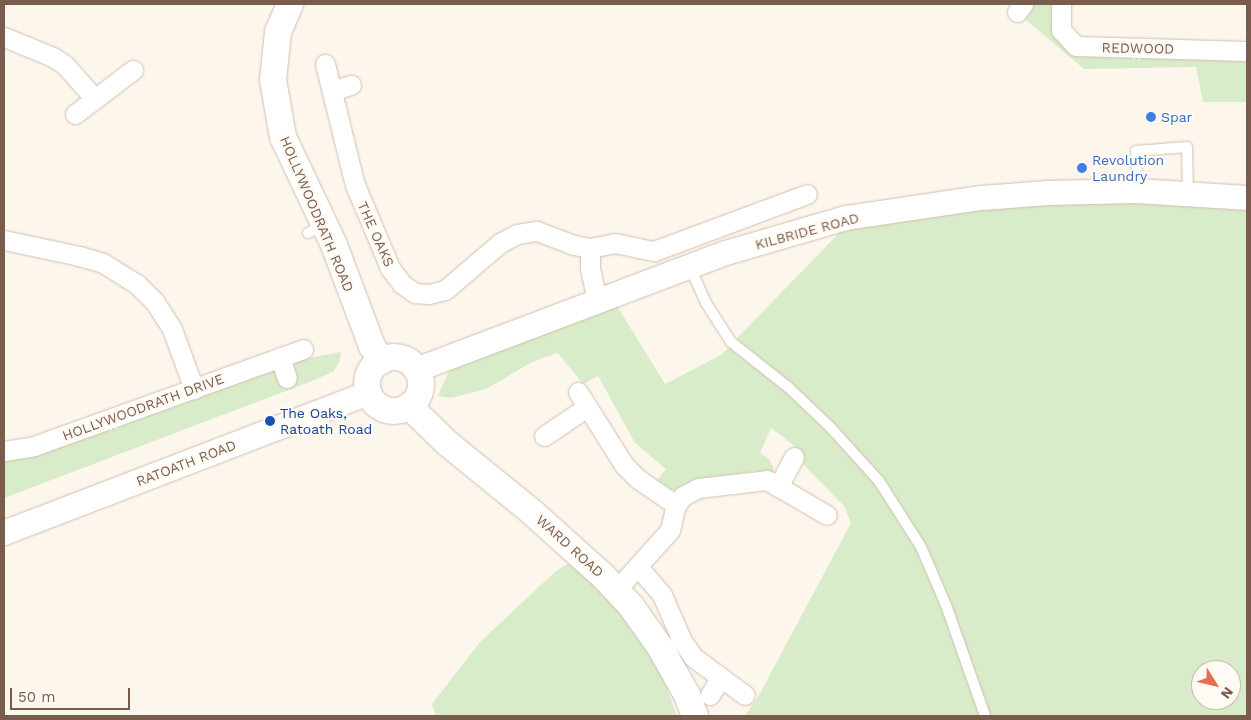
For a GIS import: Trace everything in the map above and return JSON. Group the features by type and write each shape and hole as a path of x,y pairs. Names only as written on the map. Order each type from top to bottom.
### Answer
{"main road":[{"name":"HOLLYWOODRATH ROAD","path":"290,4 278,32 274,56 273,80 276,107 283,137 316,229 347,276 358,314 372,346 382,361"},
{"path":"397,358 411,364 416,370 421,386 419,394 409,406 394,411 386,410 378,406 369,394 368,378 371,371 382,361 397,358"},
{"name":"WARD ROAD","path":"409,406 446,443 509,491 616,590 646,624 687,695 695,716"}],"street":[{"name":"REDWOOD","path":"1061,4 1062,30 1076,46 1247,51"},
{"path":"4,37 59,61 95,99"},
{"name":"THE OAKS","path":"325,64 355,185 390,268 402,284 415,293 429,294 445,290 500,243 517,234 537,231 590,248 615,243 654,252 797,202"},
{"path":"75,114 133,70"},
{"path":"332,91 351,86"},
{"name":"KILBRIDE ROAD","path":"416,370 487,345 690,266 846,218 982,198 1048,193 1137,191 1247,198"},
{"path":"4,240 103,263 138,284 154,302 172,329 194,389"},
{"path":"590,248 590,268 597,301"},
{"name":"HOLLYWOODRATH DRIVE","path":"4,451 34,446 303,349"},
{"path":"280,357 287,378"},
{"name":"RATOATH ROAD","path":"4,533 369,394"},
{"path":"544,436 582,399 624,465 638,478 676,505"},
{"path":"778,487 794,457"},
{"path":"616,590 670,530 676,505 683,496 698,488 767,480 827,515"},
{"path":"638,567 662,595 682,641 693,657 745,695"},
{"path":"710,695 720,678"}],"lane":[{"path":"1137,191 1136,151 1187,147 1188,193"},
{"path":"690,266 706,303 731,342 796,394 831,428 880,482 921,547 946,605 985,716"}],"green space":[{"path":"1033,4 1059,4 1063,41 1247,57 1247,102 1203,102 1196,67 1084,69 1025,19"},
{"path":"1188,201 1247,206 1247,716 745,716 759,695 851,523 844,506 804,465 797,448 771,428 760,453 769,459 774,469 773,473 769,475 756,471 723,476 669,491 656,482 666,469 635,443 598,376 583,384 558,353 532,362 486,389 451,398 438,396 450,368 617,306 665,384 721,355 839,233 920,214 1072,203"},
{"path":"341,352 339,362 334,371 317,379 4,498 4,459 268,366 276,372 292,372 292,365 306,356 308,358"},
{"path":"569,563 622,610 657,661 677,716 436,716 432,704 480,642 556,571"}],"place":[{"name":"Spar","path":"1151,117"},
{"name":"Revolution Laundry","path":"1082,168"},
{"name":"The Oaks, Ratoath Road","path":"270,421"}]}
